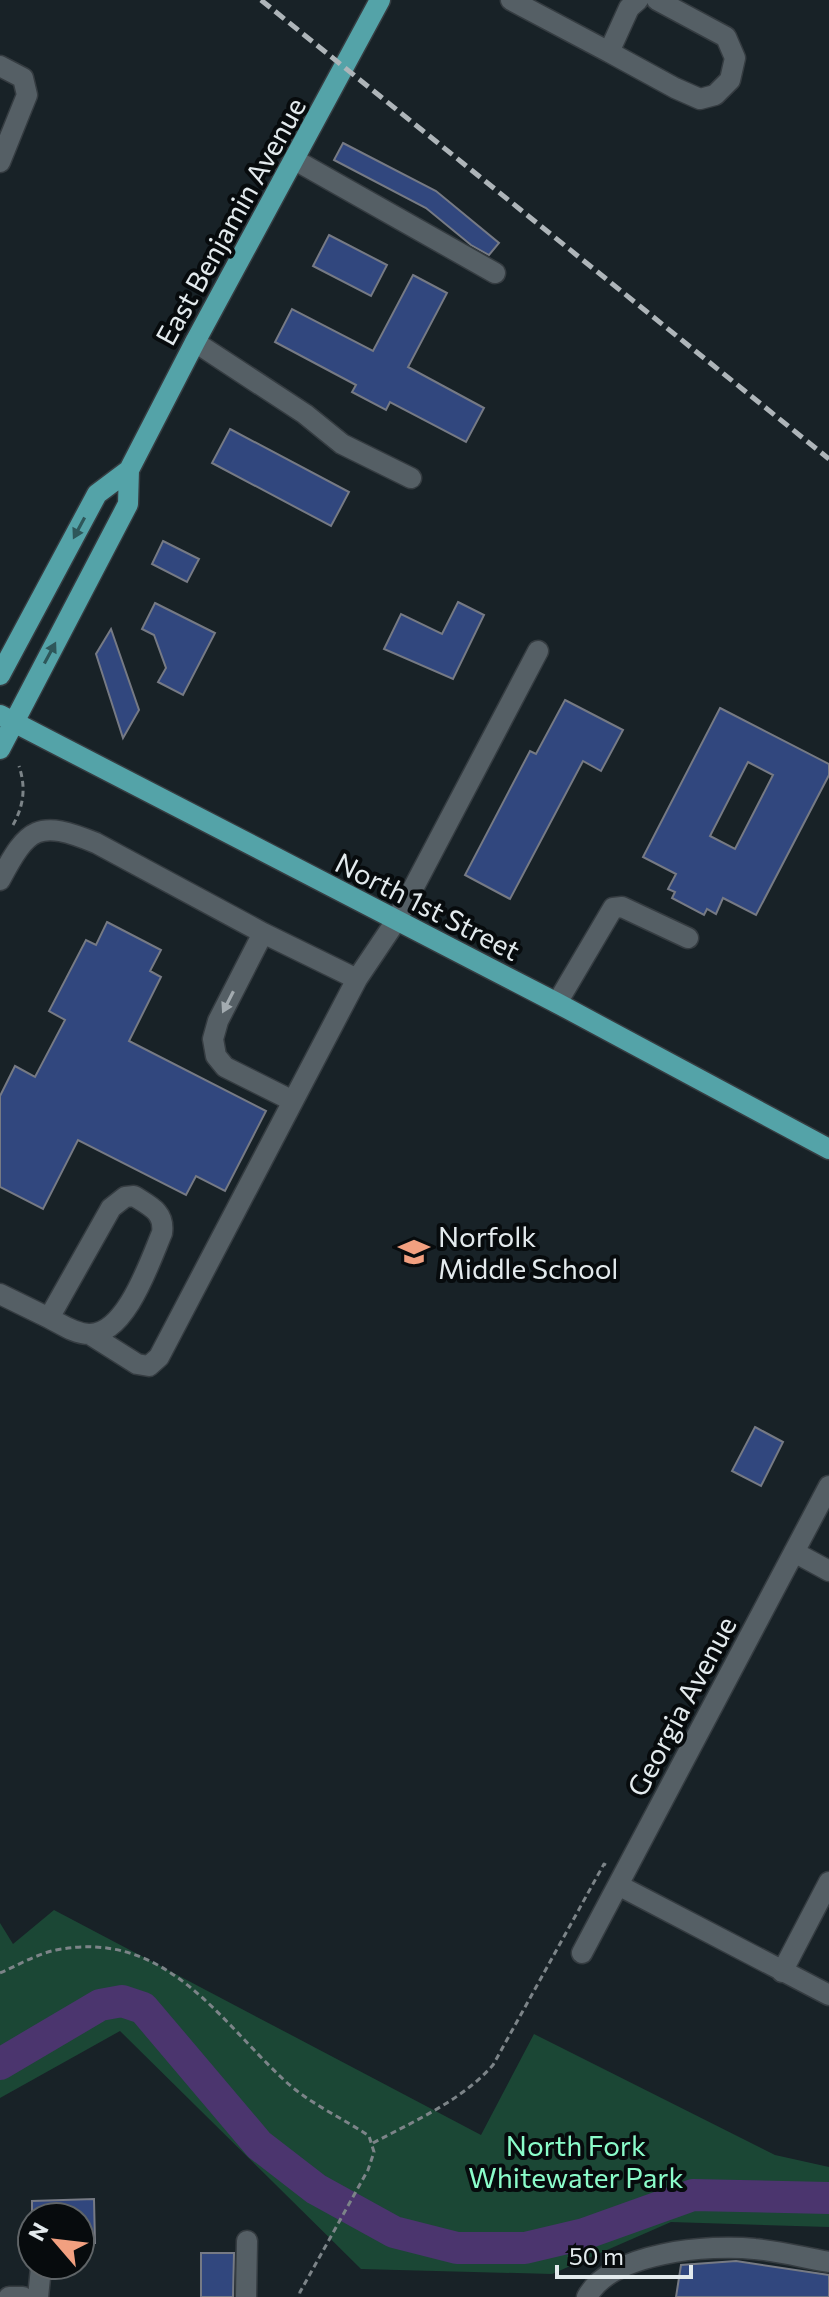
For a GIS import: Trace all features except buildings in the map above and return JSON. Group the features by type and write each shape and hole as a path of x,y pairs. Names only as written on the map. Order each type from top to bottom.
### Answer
{"main road":[{"name":"East Benjamin Avenue","path":"0,749 7,718 128,504 129,470 380,0"},
{"name":"East Benjamin Avenue","path":"0,675 97,494 129,470"},
{"name":"North 1st Street","path":"7,718 557,1003 829,1149"}],"street":[{"path":"511,0 675,88 700,99 715,95 730,80 735,58 726,37 657,0"},
{"path":"609,52 629,8 638,0"},
{"path":"0,66 23,78 27,95 0,162"},
{"path":"295,160 495,273"},
{"path":"195,342 305,414 342,444 411,478"},
{"path":"0,1294 91,1335 137,1364 149,1366 159,1357 357,979 396,921 538,651"},
{"path":"0,880 22,841 36,831 70,832 357,979"},
{"path":"557,1003 613,908 622,907 688,938"},
{"path":"263,933 218,1021 213,1039 216,1056 225,1067 293,1101"},
{"path":"49,1318 111,1208 125,1197 134,1196 157,1211 164,1223 162,1233 131,1302 118,1320 107,1329 91,1335"},
{"name":"Georgia Avenue","path":"582,1953 829,1486"},
{"path":"794,1552 829,1571"},
{"path":"621,1879 782,1972 829,1995"},
{"path":"782,1972 829,1882"},
{"path":"246,2297 247,2241"},
{"path":"587,2297 591,2289 622,2266 698,2248 755,2249 829,2262"},
{"path":"9,2297 23,2297"}],"path":[{"path":"7,837 23,799 24,781 19,766"},
{"path":"373,2143 475,2085 493,2065 604,1864 621,1879"},
{"path":"0,1973 54,1950 85,1947 136,1955 191,1987 227,2019 282,2079 302,2095 362,2131 373,2143 372,2161 299,2297"}],"green space":[{"name":"North Fork Whitewater Park","path":"54,1910 481,2135 534,2034 775,2155 829,2167 829,2227 671,2222 552,2274 361,2269 120,2031 0,2098 0,1923 13,1944"}],"waterway":[{"path":"0,2064 100,2005 122,2001 143,2008 259,2145 316,2189 394,2232 457,2248 525,2248 584,2234 693,2195 829,2198"}],"railway":[{"path":"261,0 829,459"}],"place":[{"name":"Norfolk Middle School","path":"414,1252"}]}
